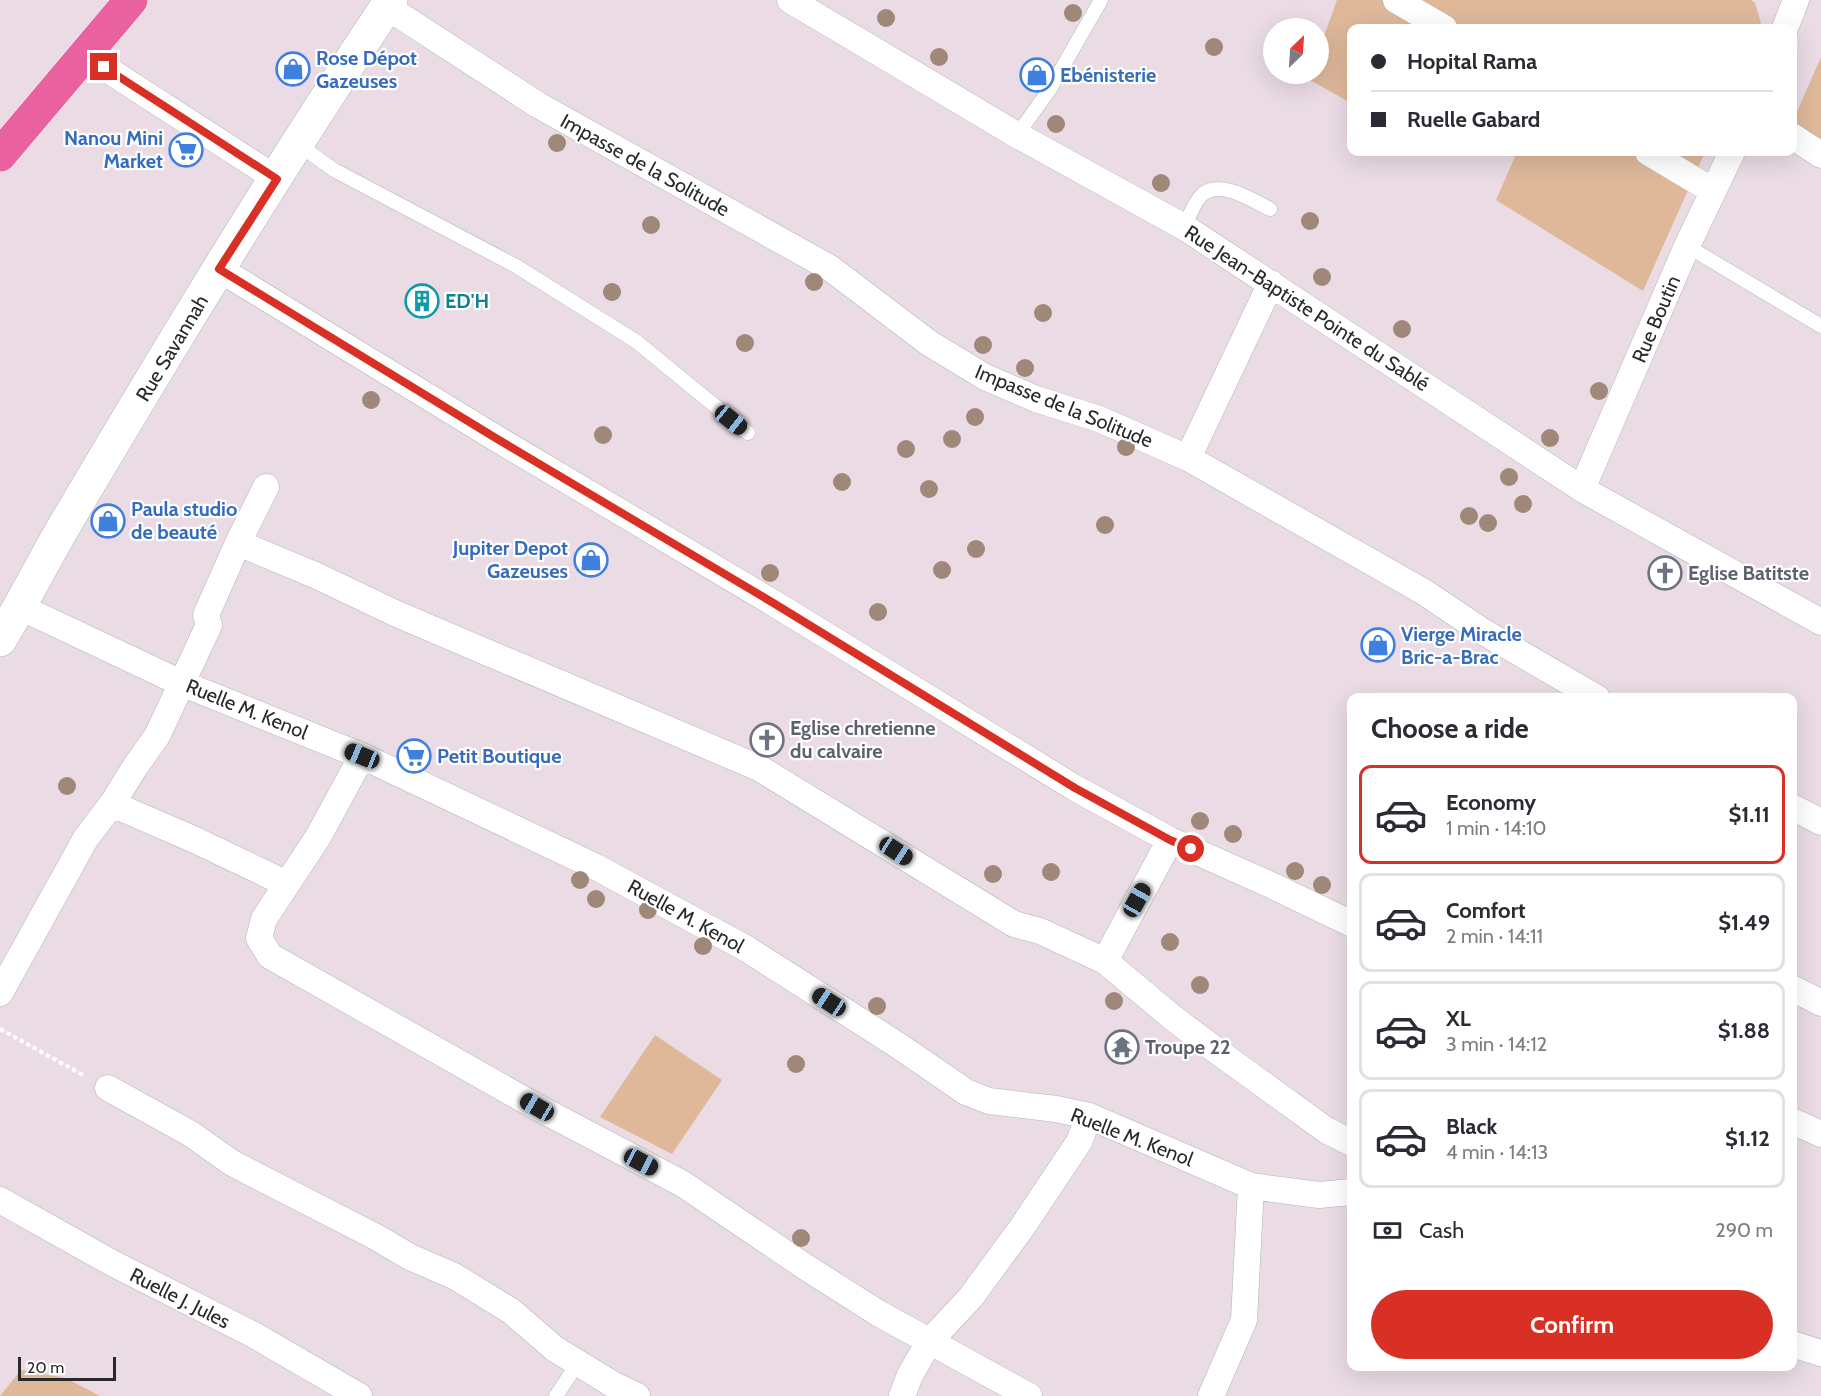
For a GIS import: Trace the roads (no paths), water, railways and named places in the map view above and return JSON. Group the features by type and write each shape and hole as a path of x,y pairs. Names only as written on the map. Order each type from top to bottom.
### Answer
{"main road":[{"path":"0,155 131,0"}],"street":[{"name":"Rue Jean-Baptiste Pointe du Sablé","path":"790,0 1017,135 1184,226 1582,489 1821,622"},
{"path":"1396,0 1437,24"},
{"path":"1787,24 1796,0"},
{"name":"Rue Savannah","path":"0,640 65,524 219,269 389,4"},
{"name":"Impasse de la Solitude","path":"389,4 538,105 830,268 928,343 985,377 1036,399 1099,418 1188,458 1424,592 1482,631 1588,693"},
{"path":"85,55 277,179"},
{"path":"1797,139 1821,155"},
{"path":"1655,156 1713,191"},
{"name":"Rue Boutin","path":"1582,489 1687,246 1730,156"},
{"path":"219,269 494,437 775,604 1075,788 1170,840 1347,922"},
{"path":"1188,458 1271,283"},
{"path":"0,993 86,838 112,804 157,736 209,625 206,615 266,487"},
{"path":"238,543 315,575 397,614 759,768 1014,924 1040,931 1105,961 1173,1018 1217,1051 1326,1130 1347,1140"},
{"name":"Ruelle M. Kenol","path":"20,607 181,682 362,756 596,867 747,949 899,1046 966,1092 990,1101 1056,1108 1089,1116 1251,1186 1319,1195 1347,1192"},
{"path":"362,756 318,837 264,919 259,938 270,956 537,1107 683,1184 878,1313 1029,1396"},
{"path":"112,804 287,884"},
{"path":"1797,810 1821,822"},
{"path":"1105,961 1170,840"},
{"path":"108,1088 191,1134 232,1163 376,1237 410,1257 454,1276 511,1311 555,1349 614,1385 637,1396"},
{"path":"902,1396 910,1375 929,1342 970,1297 1023,1226 1078,1142 1089,1116"},
{"path":"1797,1123 1821,1134"},
{"path":"1211,1396 1244,1320 1251,1186"},
{"name":"Ruelle J. Jules","path":"0,1200 114,1264 254,1335 359,1396"},
{"path":"1797,1346 1821,1353"}],"lane":[{"path":"1017,135 1050,88 1101,0"},
{"path":"298,144 334,170 516,267 637,342 748,434"},
{"path":"1184,226 1201,196 1213,189 1230,190 1270,209"},
{"path":"1687,246 1821,326"},
{"path":"556,1396 578,1363"}],"place":[{"name":"Rose Dépot Gazeuses","path":"293,69"},
{"name":"Ebénisterie","path":"1037,75"},
{"name":"Nanou Mini Market","path":"186,150"},
{"name":"ED'H","path":"422,301"},
{"name":"Paula studio de beauté","path":"108,521"},
{"name":"Jupiter Depot Gazeuses","path":"591,560"},
{"name":"Eglise Batitste","path":"1665,573"},
{"name":"Vierge Miracle Bric-a-Brac","path":"1378,645"},
{"name":"Eglise chretienne du calvaire","path":"767,740"},
{"name":"Petit Boutique","path":"414,756"},
{"name":"Troupe 22","path":"1122,1047"}]}
